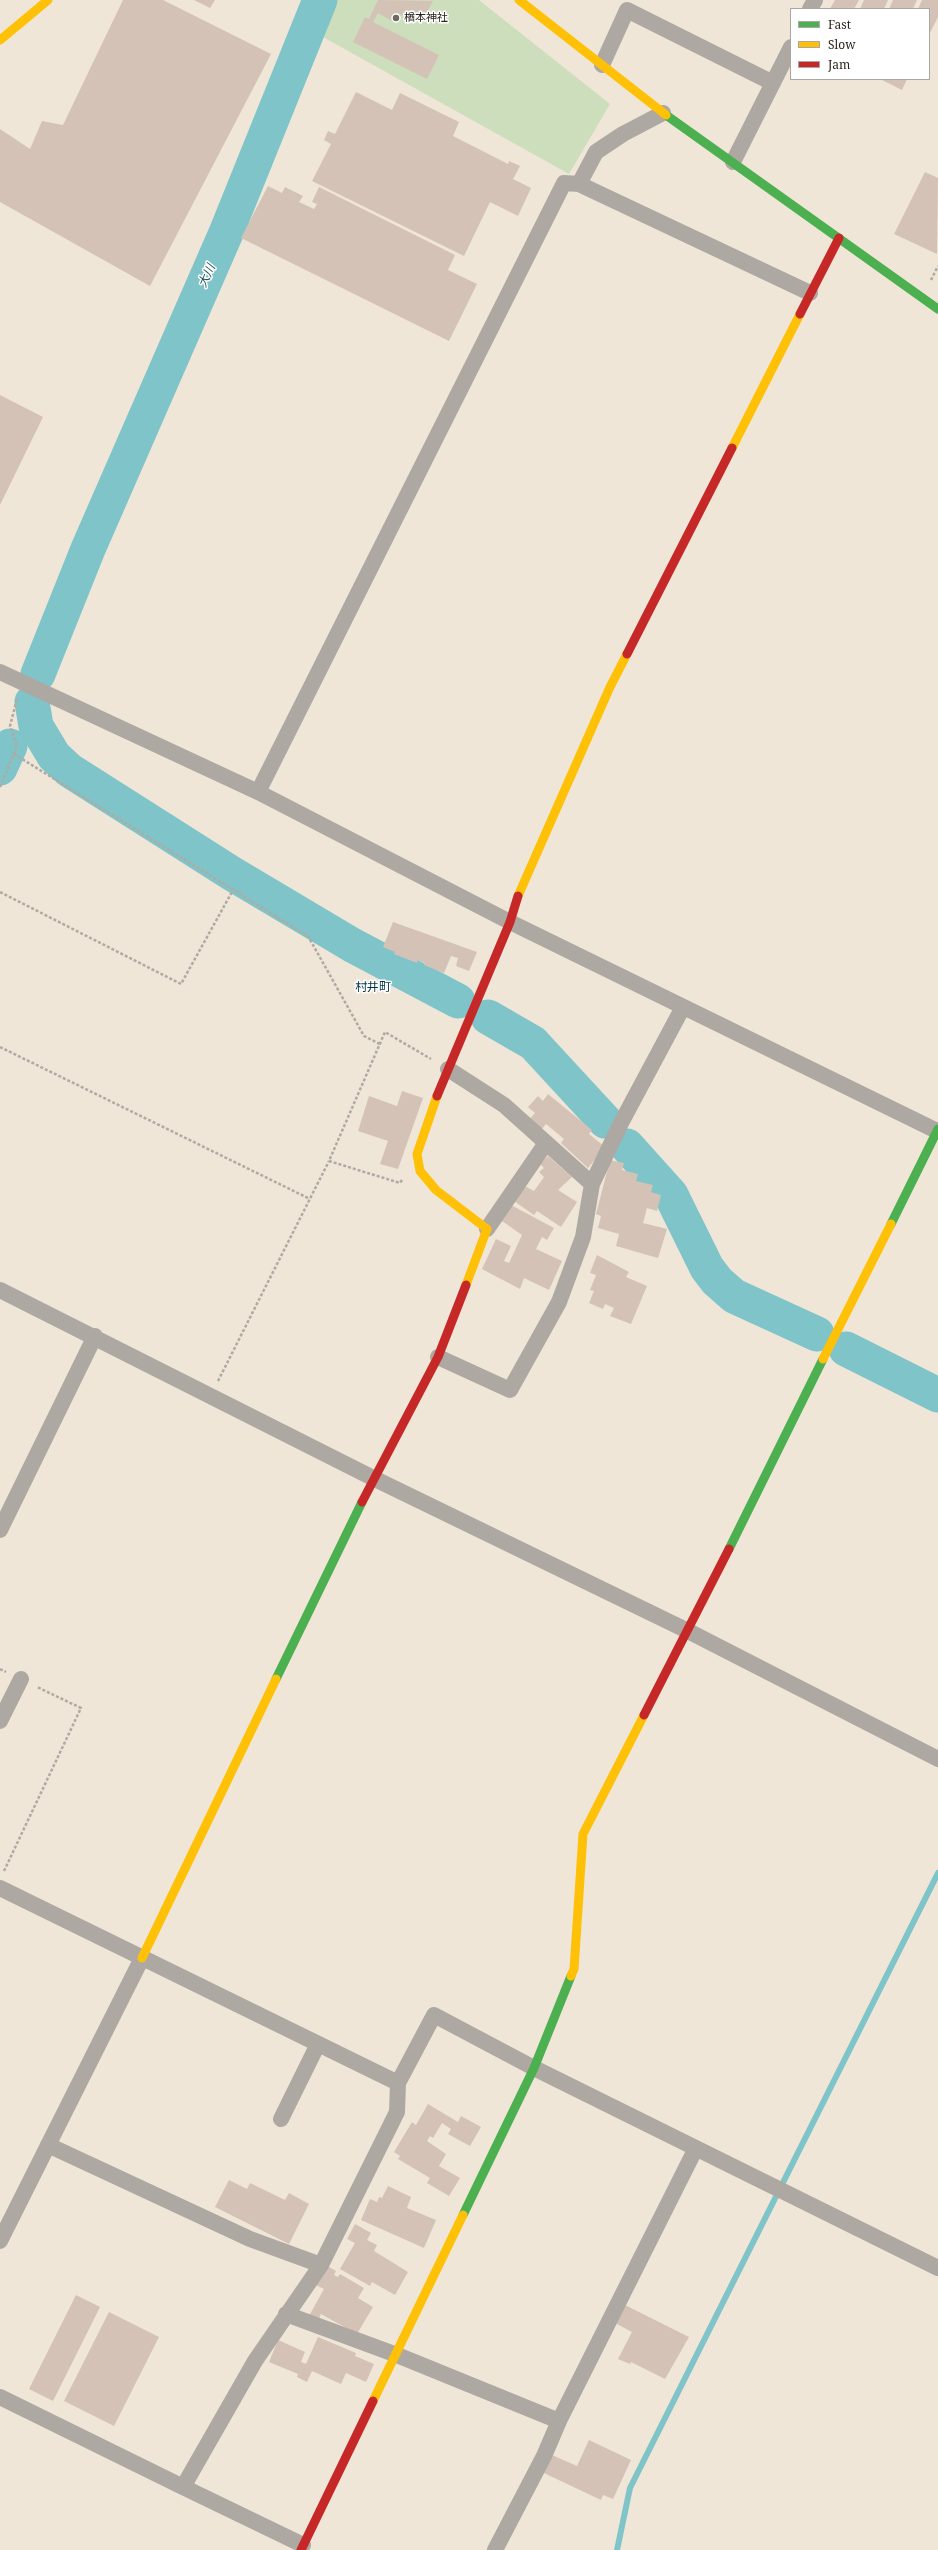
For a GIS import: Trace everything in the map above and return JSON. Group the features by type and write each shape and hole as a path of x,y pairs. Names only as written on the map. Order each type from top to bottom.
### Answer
{"street":[{"path":"0,40 48,0"},
{"path":"519,0 663,113 938,309"},
{"path":"602,65 627,10 773,83"},
{"path":"733,162 790,49"},
{"path":"579,184 596,152 623,134 663,113"},
{"path":"258,792 564,183 579,184 810,294"},
{"path":"487,1229 436,1190 420,1171 417,1154 448,1069 510,922 516,901 610,687 840,238"},
{"path":"0,672 258,792 510,922 938,1130 688,1631 583,1834 574,1969 534,2068 302,2548 183,2487 0,2397"},
{"path":"438,1357 510,1390 559,1302 583,1237 592,1184 621,1122 684,1007"},
{"path":"448,1069 504,1105 592,1184"},
{"path":"0,2241 142,1958 373,1478 438,1357 487,1229 546,1143"},
{"path":"0,1290 95,1336 373,1478 688,1631 938,1759"},
{"path":"0,1530 95,1336"},
{"path":"0,1721 21,1680"},
{"path":"0,1888 398,2083"},
{"path":"183,2487 256,2361 286,2314 321,2265 397,2112 398,2083 434,2015 534,2068 938,2268"},
{"path":"281,2119 318,2044"},
{"path":"48,2145 250,2238 321,2265"},
{"path":"495,2550 544,2456 559,2421 696,2148"},
{"path":"286,2314 397,2354 559,2421"}],"path":[{"path":"0,787 17,746 10,726 22,681"},
{"path":"14,754 308,936 364,1036 380,1044"},
{"path":"0,892 181,984 234,890"},
{"path":"211,1396 329,1161 385,1032 448,1069"},
{"path":"0,1047 310,1199"},
{"path":"329,1161 400,1183 417,1154"},
{"path":"0,1669 81,1708 0,1879"}],"green space":[{"path":"317,0 479,0 610,104 569,174 305,27"}],"building":[{"path":"123,0 163,0 271,54 150,286 0,202 0,129 30,149 42,121 63,125"},
{"path":"194,0 215,0 210,8"},
{"path":"378,0 433,1 424,17 416,13 413,21 398,13 394,22 378,13 373,22 439,55 427,79 353,42 365,17 369,19"},
{"path":"835,0 859,0 855,8 831,8"},
{"path":"864,0 888,0 884,8 860,8"},
{"path":"893,0 917,0 913,8 889,8"},
{"path":"922,0 938,0 938,17 930,33 930,8 918,8"},
{"path":"882,80 907,80 902,90"},
{"path":"356,92 392,110 400,93 459,122 453,136 508,164 509,161 520,166 513,179 531,188 518,216 490,202 464,256 312,181 331,144 324,140 328,131 335,134"},
{"path":"925,172 938,178 937,254 894,234"},
{"path":"268,186 282,193 285,187 303,196 299,202 314,209 317,204 312,202 319,187 455,255 448,270 477,284 449,341 241,238"},
{"path":"0,395 43,417 0,505"},
{"path":"393,922 477,952 469,971 456,966 458,958 451,956 444,973 424,965 425,963 418,960 417,963 394,954 395,952 383,947"},
{"path":"402,1091 423,1098 398,1169 380,1164 388,1141 358,1131 369,1096 397,1106"},
{"path":"548,1094 592,1130 589,1134 605,1147 588,1168 561,1143 564,1139 546,1124 541,1130 529,1120 535,1113 528,1107 538,1096 543,1101"},
{"path":"548,1156 572,1177 558,1190 577,1202 561,1227 537,1211 534,1215 514,1201 525,1186 534,1191 544,1177 539,1172 544,1168 540,1164"},
{"path":"610,1160 624,1163 622,1170 638,1174 636,1181 653,1185 651,1192 661,1195 657,1211 647,1208 643,1223 667,1229 658,1258 616,1246 619,1234 598,1228 601,1216 596,1214"},
{"path":"511,1205 554,1228 547,1240 542,1237 536,1249 562,1261 549,1290 524,1278 520,1289 482,1269 496,1239 511,1246 504,1261 509,1263 522,1235 502,1221"},
{"path":"597,1255 629,1272 626,1277 647,1286 631,1324 610,1316 614,1308 605,1304 603,1309 589,1303 594,1291 590,1290 596,1275 590,1273"},
{"path":"428,2104 458,2122 461,2116 481,2127 470,2146 448,2134 451,2129 442,2123 433,2138 430,2136 427,2141 446,2154 439,2166 460,2178 449,2196 427,2183 430,2178 398,2159 400,2156 394,2152 412,2122 416,2125"},
{"path":"229,2180 247,2189 250,2183 285,2200 289,2193 309,2204 289,2244 215,2207"},
{"path":"388,2186 411,2197 407,2208 436,2220 424,2248 361,2220 370,2199 377,2202 379,2197 382,2198"},
{"path":"355,2224 371,2233 367,2240 377,2245 374,2251 408,2272 395,2295 372,2282 370,2286 340,2269 355,2243 347,2239"},
{"path":"324,2264 336,2271 334,2275 338,2277 340,2274 364,2288 358,2298 373,2307 357,2334 321,2314 318,2321 309,2316 324,2289 312,2283"},
{"path":"76,2295 100,2307 53,2401 29,2389"},
{"path":"625,2305 689,2337 665,2379 631,2362 630,2364 618,2359 632,2332 615,2323"},
{"path":"109,2312 159,2337 114,2426 64,2401"},
{"path":"318,2337 356,2353 355,2356 374,2364 366,2382 346,2373 341,2384 312,2371 307,2382 297,2377 298,2374 269,2362 278,2340 305,2352 301,2362 306,2364"},
{"path":"589,2440 631,2460 613,2499 603,2495 601,2500 544,2473 552,2455 577,2466"}],"waterway":[{"name":"大川","path":"38,674 88,549 226,233 320,0"},
{"path":"32,702 36,726 54,756 69,770 231,873 352,945 458,1001"},
{"path":"0,768 10,746"},
{"path":"488,1017 533,1043 605,1121"},
{"path":"627,1146 671,1195 707,1268 717,1281 734,1296 817,1334"},
{"path":"846,1349 938,1395"},
{"path":"617,2550 630,2488 938,1873"}],"traffic: fast":[{"path":"666,115 938,309"},
{"path":"891,1224 938,1129"},
{"path":"729,1549 823,1359"},
{"path":"276,1679 362,1502"},
{"path":"463,2215 534,2068 571,1976"}],"traffic: slow":[{"path":"0,40 48,0"},
{"path":"519,0 666,115"},
{"path":"732,448 800,314"},
{"path":"518,896 610,687 627,654"},
{"path":"437,1096 417,1154 420,1171 436,1190 487,1229 466,1285"},
{"path":"823,1359 891,1224"},
{"path":"142,1958 276,1679"},
{"path":"571,1976 574,1969 583,1834 644,1715"},
{"path":"373,2401 463,2215"}],"traffic: jam":[{"path":"800,314 839,238"},
{"path":"627,654 732,448"},
{"path":"437,1096 510,922 518,896"},
{"path":"362,1502 438,1357 466,1285"},
{"path":"644,1715 729,1549"},
{"path":"301,2550 373,2401"}],"place":[{"name":"楢本神社","path":"396,18"}],"district":[{"name":"村井町","path":"373,988"}]}
